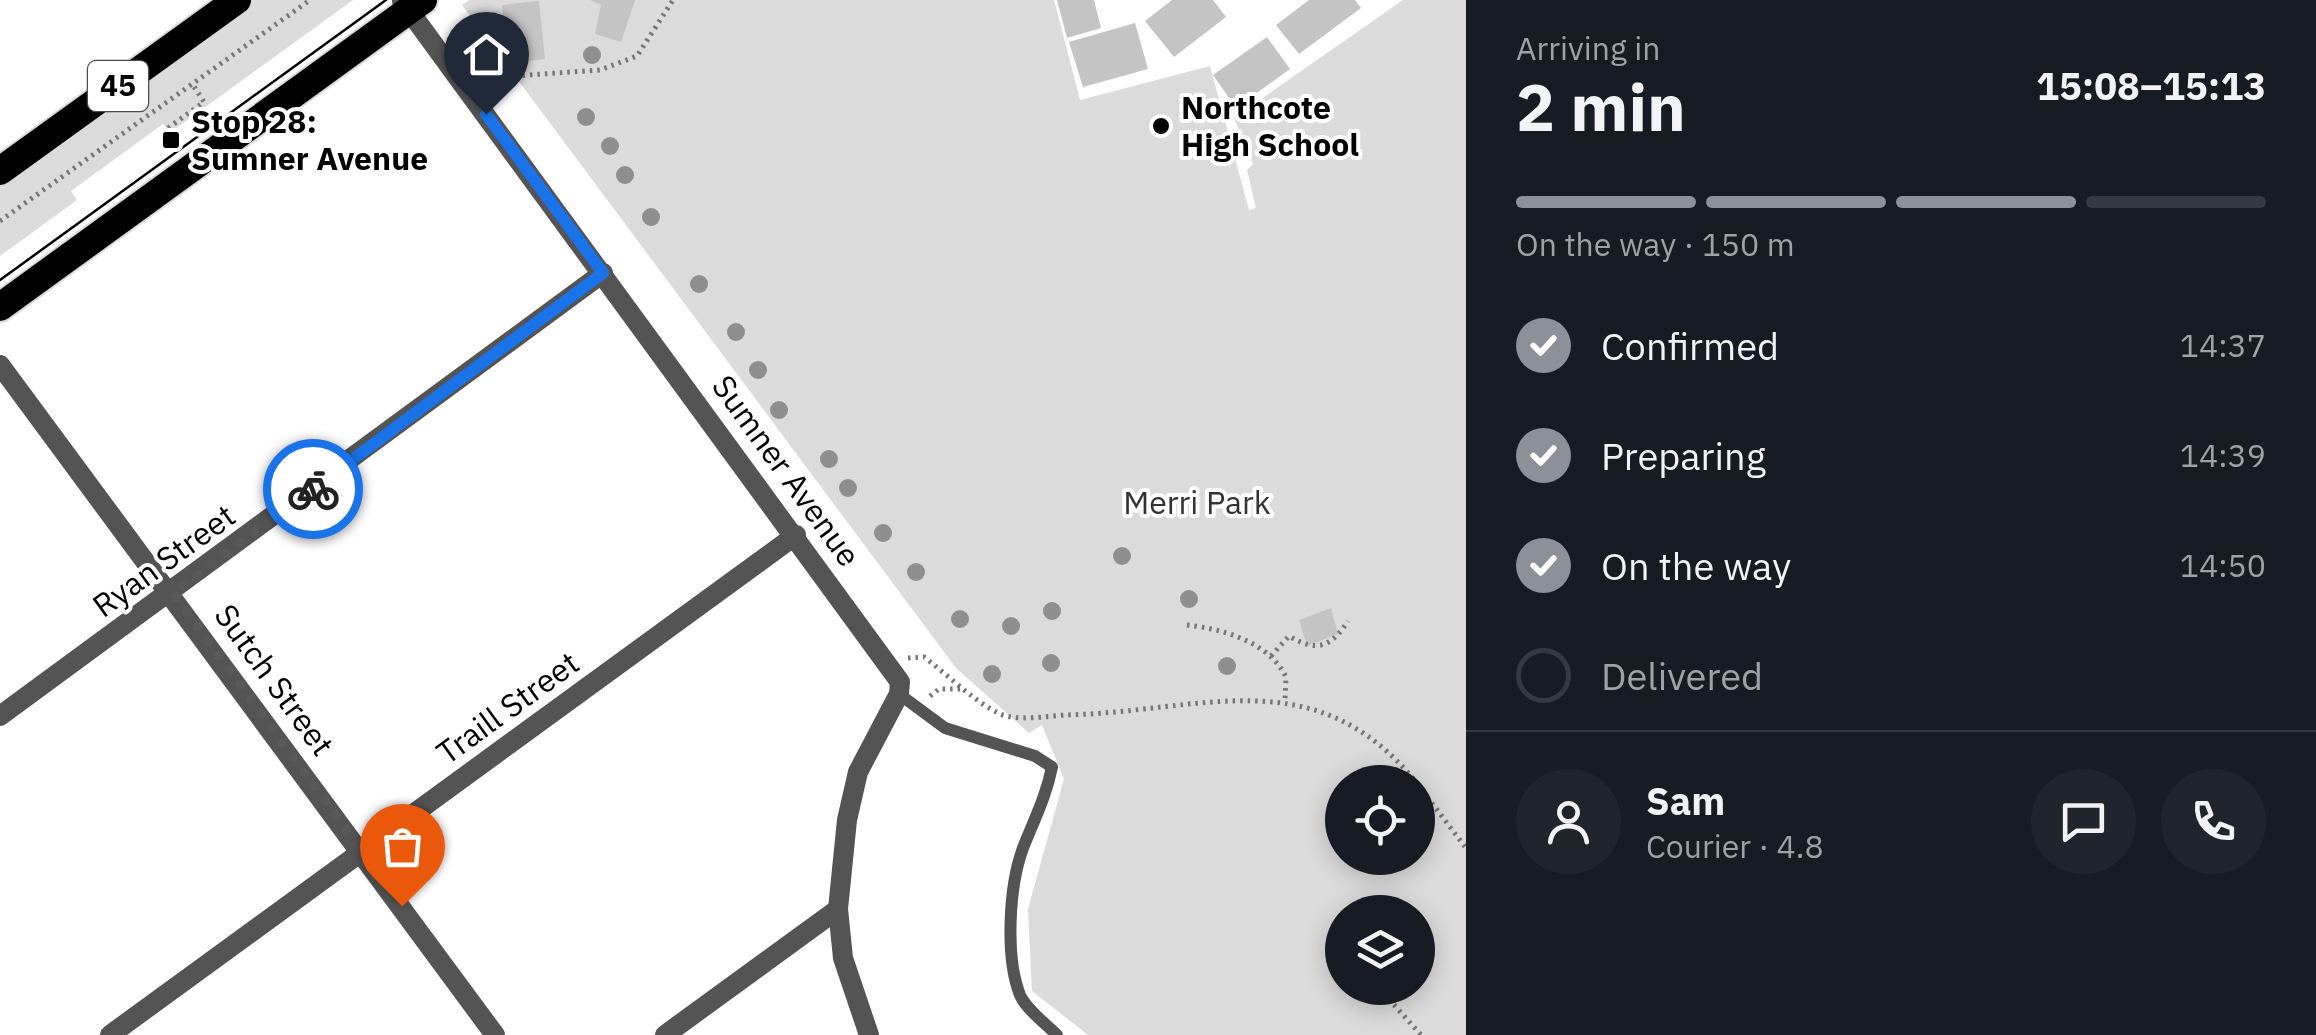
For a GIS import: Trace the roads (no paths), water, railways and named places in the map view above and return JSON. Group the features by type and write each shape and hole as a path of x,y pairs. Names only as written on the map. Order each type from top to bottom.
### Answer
{"highway":[{"name":"45","path":"0,172 237,0"},
{"path":"0,307 411,3"}],"street":[{"name":"Sumner Avenue","path":"411,3 462,82 893,668 900,682 898,694"},
{"name":"Ryan Street","path":"0,716 173,593 603,273"},
{"name":"Sutch Street","path":"0,365 173,593 495,1035"},
{"name":"Traill Street","path":"110,1035 796,536"},
{"path":"869,1035 843,958 838,908 847,820 858,772 898,694"},
{"path":"665,1035 838,908"}],"lane":[{"path":"898,694 945,728 1035,756 1052,767 1044,804 1022,851 1014,899 1013,960 1021,998 1057,1035"}],"tram line":[{"path":"0,280 386,0"}],"place":[{"name":"Northcote High School","path":"1161,126"},
{"name":"Stop 28: Sumner Avenue","path":"171,140"}],"park label":[{"name":"Merri Park","path":"1197,503"}]}
